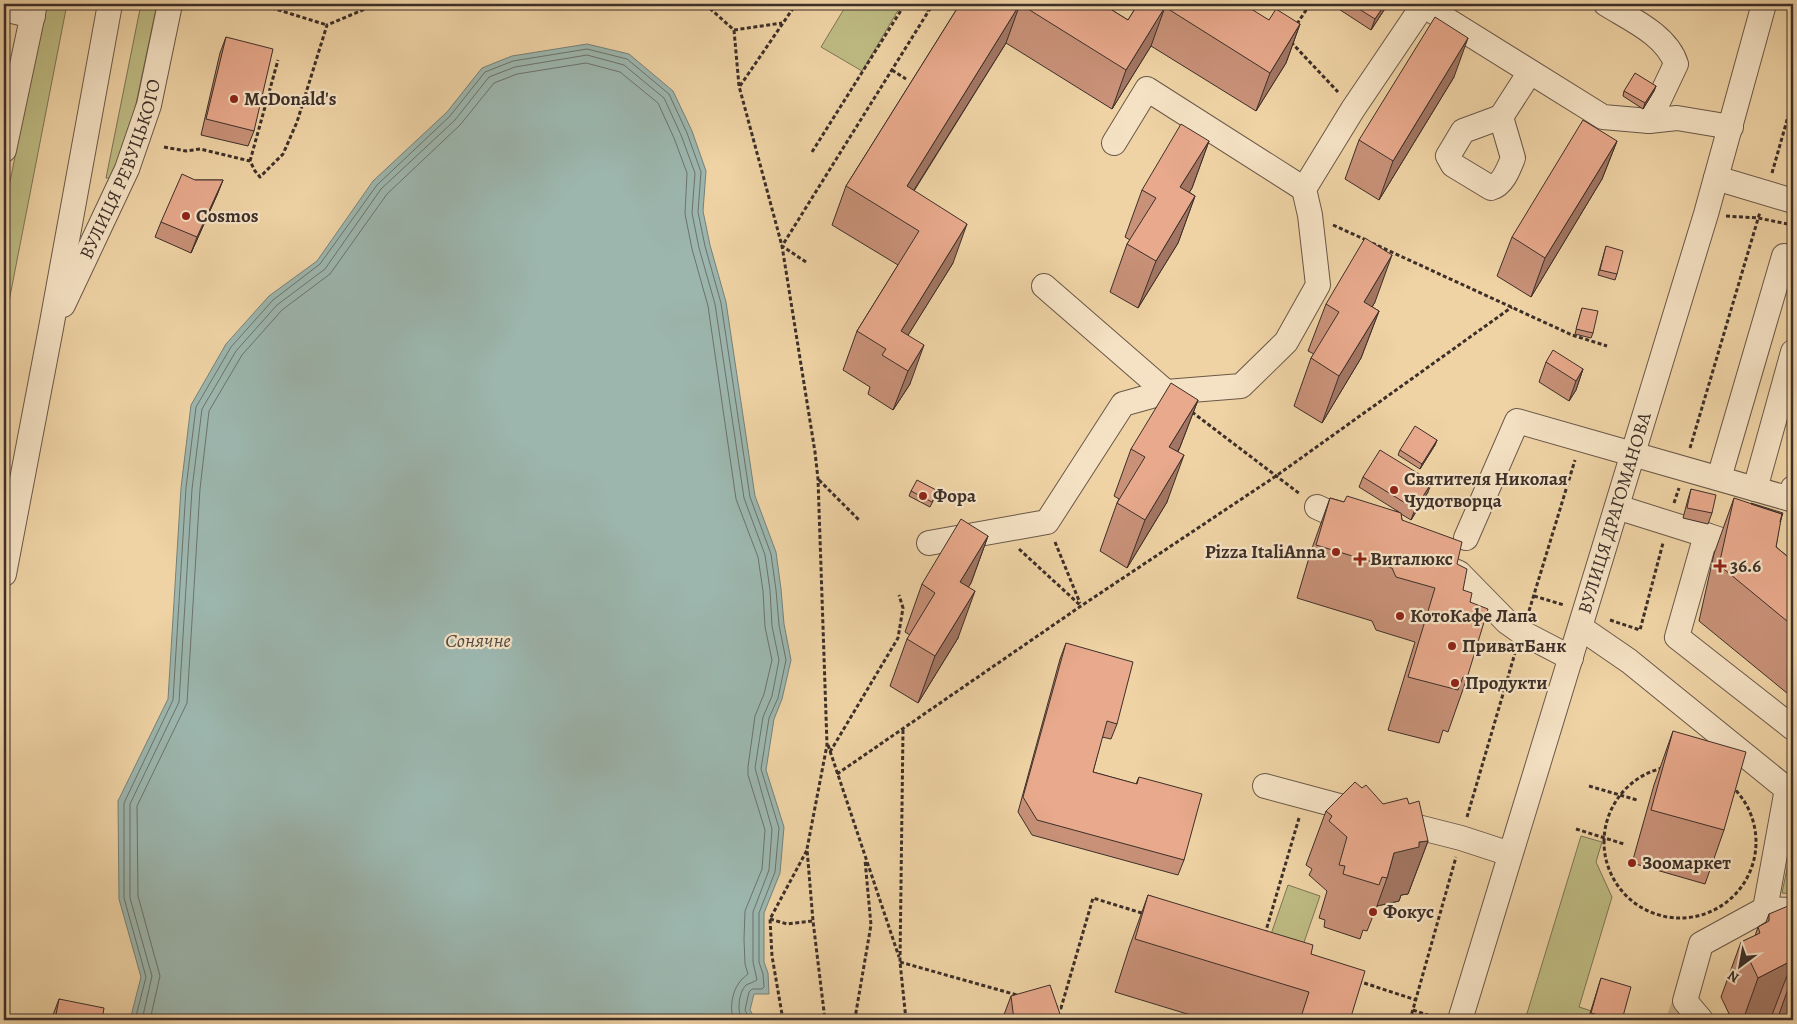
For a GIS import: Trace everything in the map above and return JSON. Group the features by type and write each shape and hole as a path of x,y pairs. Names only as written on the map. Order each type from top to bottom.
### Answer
{"street":[{"name":"ВУЛИЦЯ РЕВУЦЬКОГО","path":"4,574 110,4"},
{"name":"ВУЛИЦЯ РЕВУЦЬКОГО","path":"51,328 127,169 149,105 170,4"},
{"path":"929,543 1047,522 1123,404 1166,392 1241,386 1286,342 1318,286 1310,215 1304,189 1353,109 1423,4 1603,117 1649,122 1677,118 1731,127"},
{"path":"1606,4 1657,37 1672,53 1676,64 1649,122"},
{"name":"ВУЛИЦЯ ДРАГОМАНОВА","path":"1460,1020 1706,214 1764,4"},
{"path":"4,9 34,10 4,150"},
{"path":"1501,117 1530,72"},
{"path":"1114,143 1147,89 1304,189"},
{"path":"1716,178 1793,201"},
{"path":"1719,478 1784,256 1793,258"},
{"path":"1044,286 1166,392"},
{"path":"1754,489 1793,352"},
{"path":"1466,538 1517,421 1790,499 1793,488"},
{"path":"1317,507 1370,532"},
{"path":"1617,507 1769,556"},
{"path":"1706,535 1677,637 1793,728"},
{"path":"1414,553 1459,574 1507,622 1521,632 1571,658"},
{"path":"1583,620 1629,661 1790,791 1765,909"},
{"path":"1265,786 1461,838 1510,854"},
{"path":"1701,1020 1686,1001 1700,944 1765,909 1793,910"}],"path":[{"path":"259,4 327,25 376,4"},
{"path":"705,4 734,30 739,86 782,246 818,479 827,744 807,849 813,921 825,1020"},
{"path":"739,86 796,4"},
{"path":"812,152 905,4"},
{"path":"916,4 928,11"},
{"path":"782,246 933,4"},
{"path":"1296,25 1310,4"},
{"path":"734,30 783,23"},
{"path":"278,60 250,162 260,177 283,154 297,122 327,25"},
{"path":"1288,39 1353,109"},
{"path":"892,70 906,79"},
{"path":"1688,456 1793,99"},
{"path":"164,147 186,152 200,149 250,162"},
{"path":"1706,214 1758,218 1793,225"},
{"path":"1310,215 1572,335 1607,346"},
{"path":"782,246 806,262"},
{"path":"837,774 1081,606 1276,476 1512,307"},
{"path":"1166,392 1317,507"},
{"path":"1410,1020 1521,632 1534,596 1576,457"},
{"path":"818,479 860,521"},
{"path":"1534,596 1583,620 1640,630 1680,485"},
{"path":"1047,522 1081,606"},
{"path":"999,531 1081,606"},
{"path":"830,752 898,638 903,608 899,595"},
{"path":"903,729 900,962 906,1020"},
{"path":"827,744 900,962"},
{"path":"1664,766 1691,766 1716,774 1737,791 1752,813 1757,839 1754,866 1741,889 1721,907 1697,917 1670,918 1645,910 1624,894 1609,872 1603,846 1606,820 1619,794 1640,776 1664,766"},
{"path":"1589,786 1637,800"},
{"path":"1263,941 1305,798"},
{"path":"1576,829 1624,844"},
{"path":"783,1020 772,956 770,919 807,849"},
{"path":"856,1020 871,925 864,855"},
{"path":"1052,1006 1061,1008 1093,898 1149,915"},
{"path":"770,919 787,924 813,921"},
{"path":"900,962 1023,997"},
{"path":"1352,979 1416,1000"},
{"path":"1414,1010 1442,1020"}],"shaded area":[{"path":"46,4 67,4 4,327 4,211"},
{"path":"141,4 157,4 136,104 125,144 110,178 106,178"},
{"path":"847,4 895,4 900,7 862,71 821,47"},
{"path":"1581,836 1602,842 1596,862 1612,897 1579,1007 1620,1020 1525,1020"},
{"path":"1793,840 1793,894 1782,893"},
{"path":"1288,885 1320,896 1301,951 1269,940"}],"water":[{"name":"Сонячне","path":"587,44 629,54 673,91 692,131 706,171 703,211 710,245 726,302 755,496 776,552 784,624 791,660 782,699 774,719 766,770 784,827 780,873 764,913 764,962 768,973 769,994 754,994 750,1010 756,1020 130,1020 141,977 119,899 118,801 168,699 181,488 191,405 226,344 269,296 317,261 373,181 447,112 482,68 512,56"}],"building":[{"path":"960,4 1020,4 907,186 967,224 901,331 924,345 908,371 882,355 886,349 857,331 919,231 846,186"},
{"path":"1020,4 1102,4 1128,20 1138,4 1243,4 1269,20 1276,9 1300,24 1270,73 1165,7 1126,70"},
{"path":"1351,4 1385,4 1375,19"},
{"path":"1435,17 1468,38 1393,161 1359,140"},
{"name":"McDonald's","path":"226,37 273,49 254,131 206,119"},
{"path":"1635,73 1656,86 1645,103 1624,91"},
{"path":"1583,120 1617,141 1545,258 1512,237"},
{"path":"1181,124 1209,141 1180,187 1195,196 1156,261 1127,244 1156,198 1142,190"},
{"name":"Cosmos","path":"182,174 195,180 223,180 197,237 161,222"},
{"path":"1365,238 1392,255 1364,302 1379,311 1339,376 1311,358 1339,312 1326,304"},
{"path":"1606,246 1623,251 1617,274 1600,270"},
{"path":"1582,308 1598,311 1593,333 1576,329"},
{"path":"1553,350 1583,369 1576,381 1546,362"},
{"path":"1171,383 1198,400 1169,447 1184,455 1145,520 1117,503 1145,457 1131,449"},
{"path":"1415,426 1437,440 1422,464 1400,450"},
{"name":"Святителя Николая Чудотворца","path":"1380,450 1432,482 1415,509 1363,477"},
{"path":"917,480 938,491 932,502 911,491"},
{"path":"1691,489 1716,495 1712,513 1687,508"},
{"path":"1347,496 1401,513 1402,520 1462,542 1457,564 1467,569 1463,590 1472,593 1470,602 1488,609 1467,678 1463,677 1458,690 1408,677 1435,588 1396,577 1392,568 1316,545 1330,498 1344,502"},
{"path":"1734,498 1782,514 1776,547 1793,561 1793,626 1719,565"},
{"path":"1751,503 1783,513 1780,522 1782,514"},
{"path":"961,519 988,536 960,582 975,591 935,656 907,639 935,593 922,584"},
{"path":"1066,643 1133,662 1117,724 1107,721 1093,772 1137,784 1139,777 1202,794 1184,860 1037,820 1023,797"},
{"path":"1673,731 1746,752 1724,830 1651,810"},
{"path":"1355,782 1362,788 1366,785 1383,804 1407,798 1409,804 1419,801 1428,841 1419,842 1419,847 1394,853 1387,878 1382,877 1379,885 1343,874 1345,866 1339,865 1347,837 1329,821 1332,816 1326,811"},
{"path":"1148,895 1313,945 1311,954 1365,971 1350,1020 1300,1020 1309,992 1135,939"},
{"path":"1788,906 1790,911 1793,910 1793,960 1758,978 1741,942 1760,933 1758,927 1769,921 1769,914"},
{"path":"1601,978 1631,987 1622,1020 1615,1020 1591,1013"},
{"path":"1050,985 1061,1017 1069,1020 1014,1020 1011,996"},
{"path":"59,999 104,1008 102,1020 55,1020"}],"tunnel":[{"path":"1678,1020 1685,1001"}],"place":[{"name":"McDonald's","path":"234,99"},
{"name":"Cosmos","path":"186,216"},
{"name":"Святителя Николая Чудотворца","path":"1394,490"},
{"name":"Фора","path":"923,496"},
{"name":"Pizza ItaliAnna","path":"1336,552"},
{"name":"Виталюкс","path":"1360,559"},
{"name":"36.6","path":"1720,566"},
{"name":"КотоКафе Лапа","path":"1400,616"},
{"name":"ПриватБанк","path":"1452,646"},
{"name":"Продукти","path":"1455,683"},
{"name":"Зоомаркет","path":"1632,863"},
{"name":"Фокус","path":"1373,912"}]}
